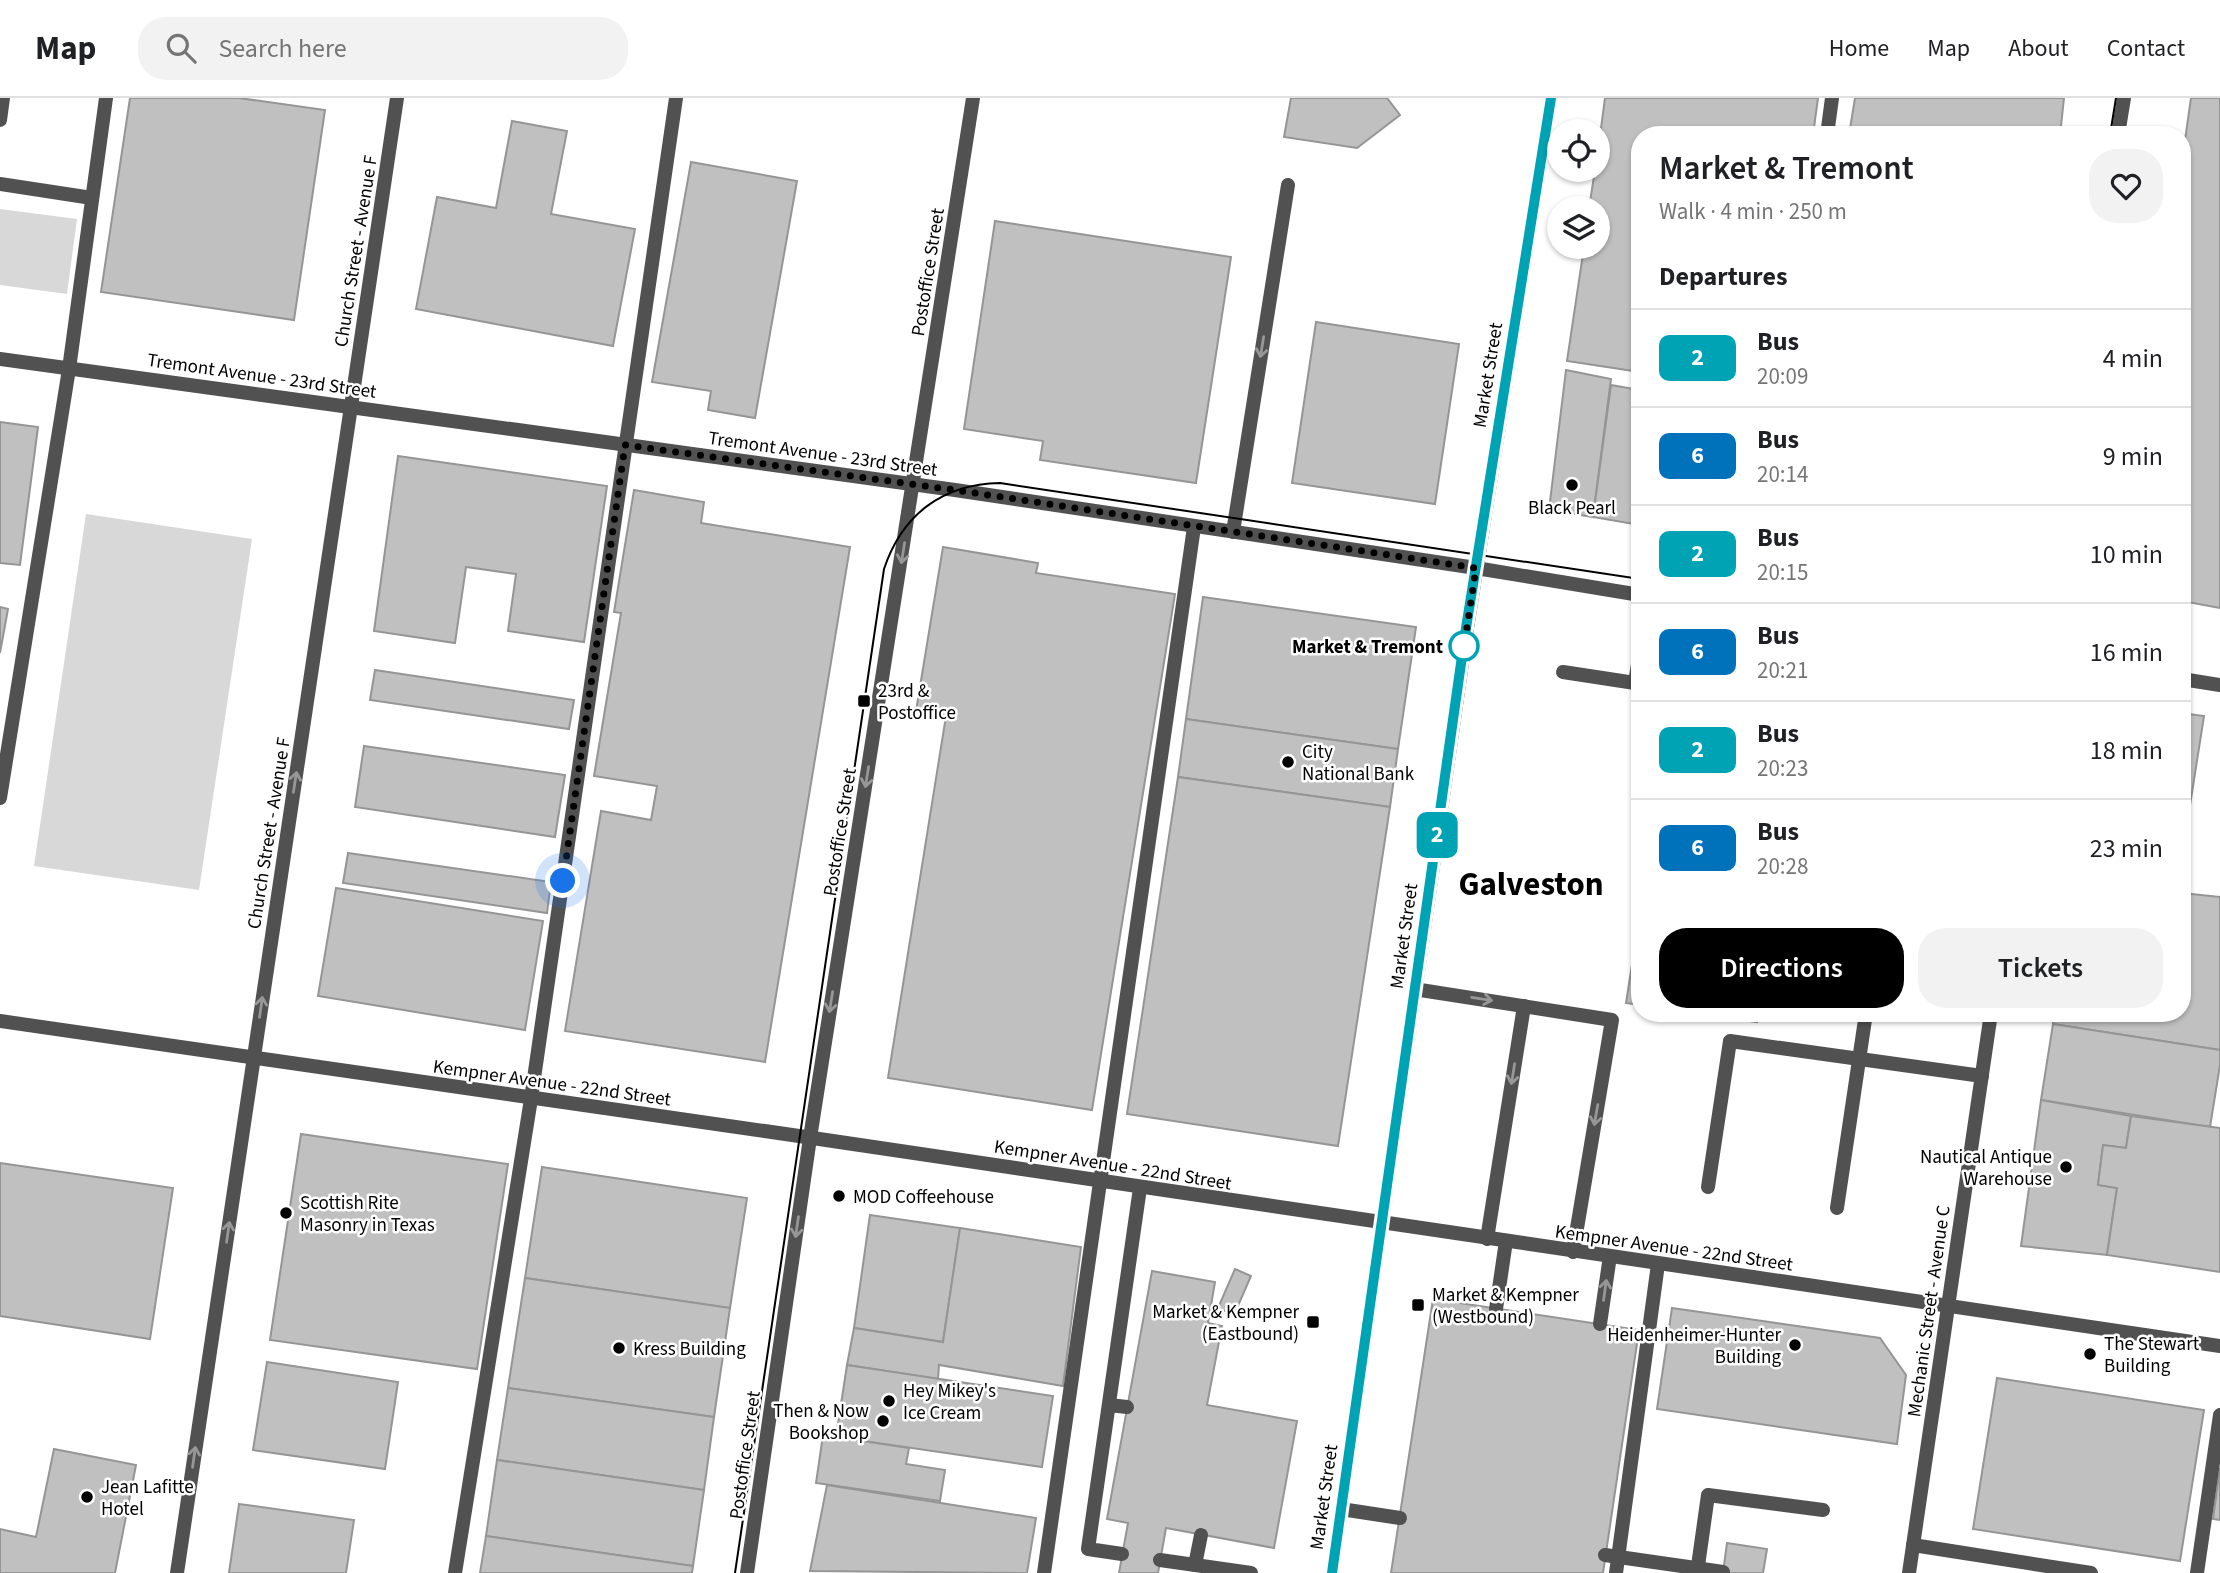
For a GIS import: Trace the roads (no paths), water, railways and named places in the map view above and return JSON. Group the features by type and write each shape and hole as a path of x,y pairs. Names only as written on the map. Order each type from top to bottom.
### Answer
{"main road":[{"name":"Market Street","path":"1332,1573 1380,1223 1476,568 1551,98"}],"street":[{"path":"0,120 3,98"},
{"path":"0,798 69,369 106,98"},
{"name":"Church Street - Avenue F","path":"177,1573 397,98"},
{"path":"455,1573 531,1099 676,98"},
{"name":"Postoffice Street","path":"747,1573 810,1138 973,98"},
{"path":"1828,126 1832,98"},
{"path":"2119,126 2124,98"},
{"path":"0,184 92,198"},
{"path":"1233,532 1288,184"},
{"name":"Tremont Avenue - 23rd Street","path":"0,359 913,485 1631,594"},
{"path":"1044,1573 1194,527"},
{"path":"1563,673 1631,684"},
{"path":"2191,680 2220,685"},
{"path":"1414,989 1612,1020 1573,1252"},
{"path":"1488,1239 1524,1006"},
{"name":"Kempner Avenue - 22nd Street","path":"0,1021 2220,1346"},
{"path":"1837,1208 1865,1022"},
{"name":"Mechanic Street - Avenue C","path":"1909,1573 1990,1022"},
{"path":"1709,1187 1730,1041 1982,1076"},
{"path":"1122,1554 1088,1549 1140,1188"},
{"path":"1496,1309 1506,1241"},
{"path":"1600,1324 1610,1256"},
{"path":"1616,1573 1612,1556 1658,1264"},
{"path":"1109,1405 1127,1407"},
{"path":"2197,1573 2220,1415"},
{"path":"1697,1571 1708,1496 1823,1510"},
{"path":"1341,1509 1400,1518"},
{"path":"1195,1565 1201,1535"},
{"path":"1913,1545 2091,1573"},
{"path":"1612,1556 1697,1571 1723,1572"},
{"path":"1160,1560 1251,1573"}],"tram line":[{"path":"2111,126 2116,98"},
{"path":"735,1573 884,569 892,550 913,518 943,496 960,489 1000,483 1631,578"}],"place":[{"name":"Black Pearl","path":"1572,485"},
{"name":"Market & Tremont","path":"1464,646"},
{"name":"23rd & Postoffice","path":"864,701"},
{"name":"City National Bank","path":"1288,762"},
{"name":"Nautical Antique Warehouse","path":"2066,1167"},
{"name":"MOD Coffeehouse","path":"839,1196"},
{"name":"Scottish Rite Masonry in Texas","path":"286,1213"},
{"name":"Market & Kempner (Westbound)","path":"1418,1305"},
{"name":"Market & Kempner (Eastbound)","path":"1313,1322"},
{"name":"Heidenheimer-Hunter Building","path":"1795,1345"},
{"name":"Kress Building","path":"619,1348"},
{"name":"The Stewart Building","path":"2090,1354"},
{"name":"Hey Mikey's Ice Cream","path":"889,1401"},
{"name":"Then & Now Bookshop","path":"883,1421"},
{"name":"Jean Lafitte Hotel","path":"87,1497"}],"district":[{"name":"Galveston","path":"1531,883"}]}
